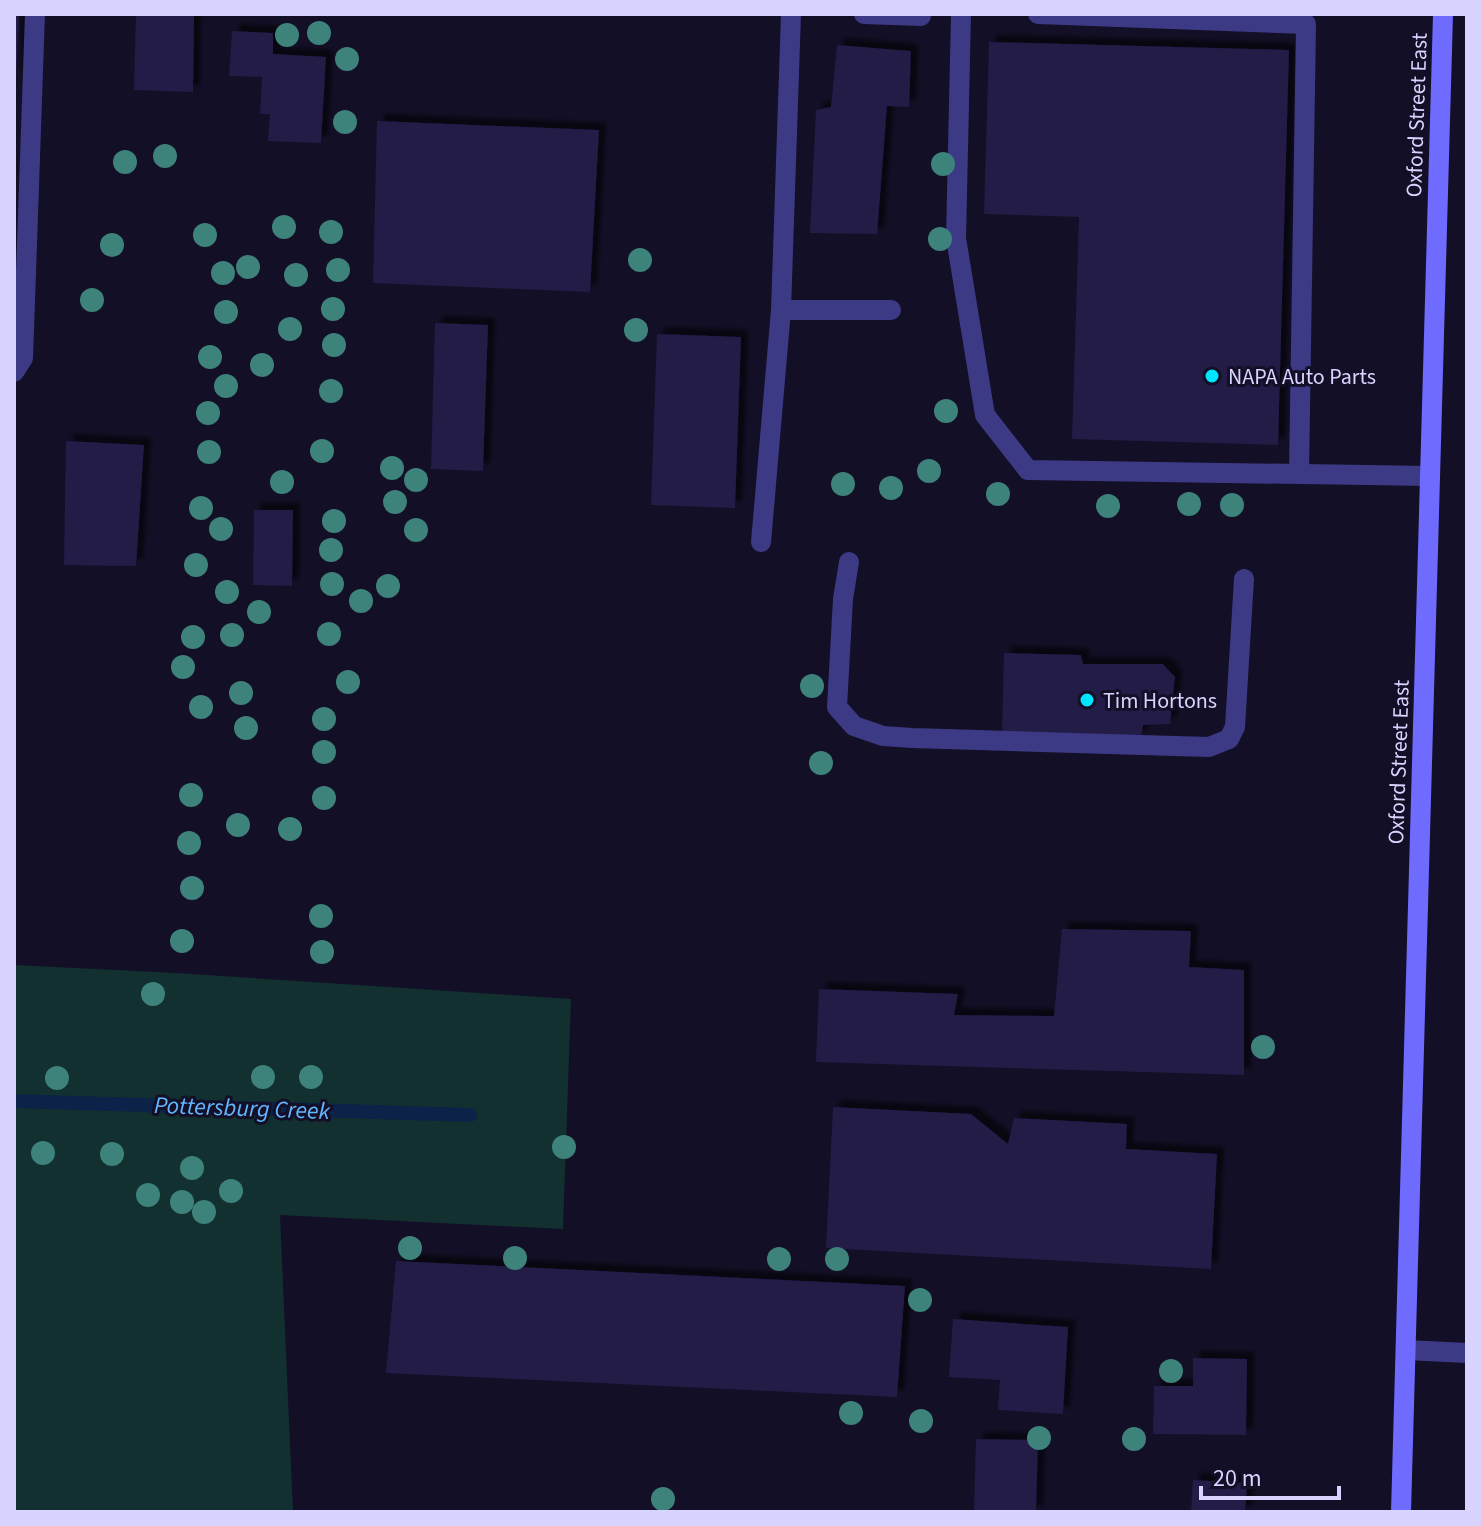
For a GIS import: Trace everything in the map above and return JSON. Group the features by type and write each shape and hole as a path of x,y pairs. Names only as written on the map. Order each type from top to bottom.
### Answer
{"main road":[{"name":"Oxford Street East","path":"1401,1512 1443,14"}],"lane":[{"path":"14,372 23,358 35,14"},
{"path":"761,542 781,310 791,14"},
{"path":"864,14 921,16"},
{"path":"961,14 956,238 985,415 1028,470 1430,476"},
{"path":"1038,14 1306,24 1299,474"},
{"path":"781,310 891,310"},
{"path":"849,562 843,599 837,707 854,726 883,736 912,738 1209,747 1229,739 1235,727 1244,579"},
{"path":"1406,1350 1467,1353"}],"green space":[{"path":"14,965 571,999 563,1229 280,1215 293,1512 14,1512"}],"building":[{"path":"136,14 194,14 193,92 134,90"},
{"path":"14,15 19,15 16,78 14,78"},
{"path":"232,31 273,33 273,54 326,57 321,143 268,141 270,114 260,114 262,77 229,76"},
{"path":"989,42 1289,50 1278,445 1072,439 1079,217 984,214"},
{"path":"837,45 911,51 909,107 887,106 877,234 810,233 816,110 831,107"},
{"path":"377,121 599,130 590,292 373,283"},
{"path":"435,323 488,325 483,471 431,469"},
{"path":"657,334 741,337 735,508 651,505"},
{"path":"66,441 144,445 136,566 64,565"},
{"path":"254,510 293,510 292,586 253,585"},
{"name":"Tim Hortons","path":"1004,653 1081,655 1083,664 1163,664 1175,677 1170,724 1143,725 1141,737 1002,732"},
{"path":"1062,929 1191,931 1189,967 1244,970 1244,1075 816,1062 819,989 958,994 954,1015 1054,1016"},
{"path":"833,1107 971,1114 1008,1144 1014,1118 1127,1124 1126,1149 1217,1154 1211,1269 826,1248"},
{"path":"396,1261 905,1286 897,1397 386,1373"},
{"path":"953,1319 1068,1327 1063,1414 998,1410 1000,1380 949,1377"},
{"path":"1193,1358 1247,1359 1246,1435 1153,1434 1154,1386 1193,1386"},
{"path":"976,1439 1038,1440 1036,1512 974,1512"},
{"path":"1193,1480 1247,1483 1245,1512 1191,1512"}],"waterway":[{"name":"Pottersburg Creek","path":"14,1101 470,1115"}],"place":[{"name":"NAPA Auto Parts","path":"1212,376"},
{"name":"Tim Hortons","path":"1087,700"}]}
